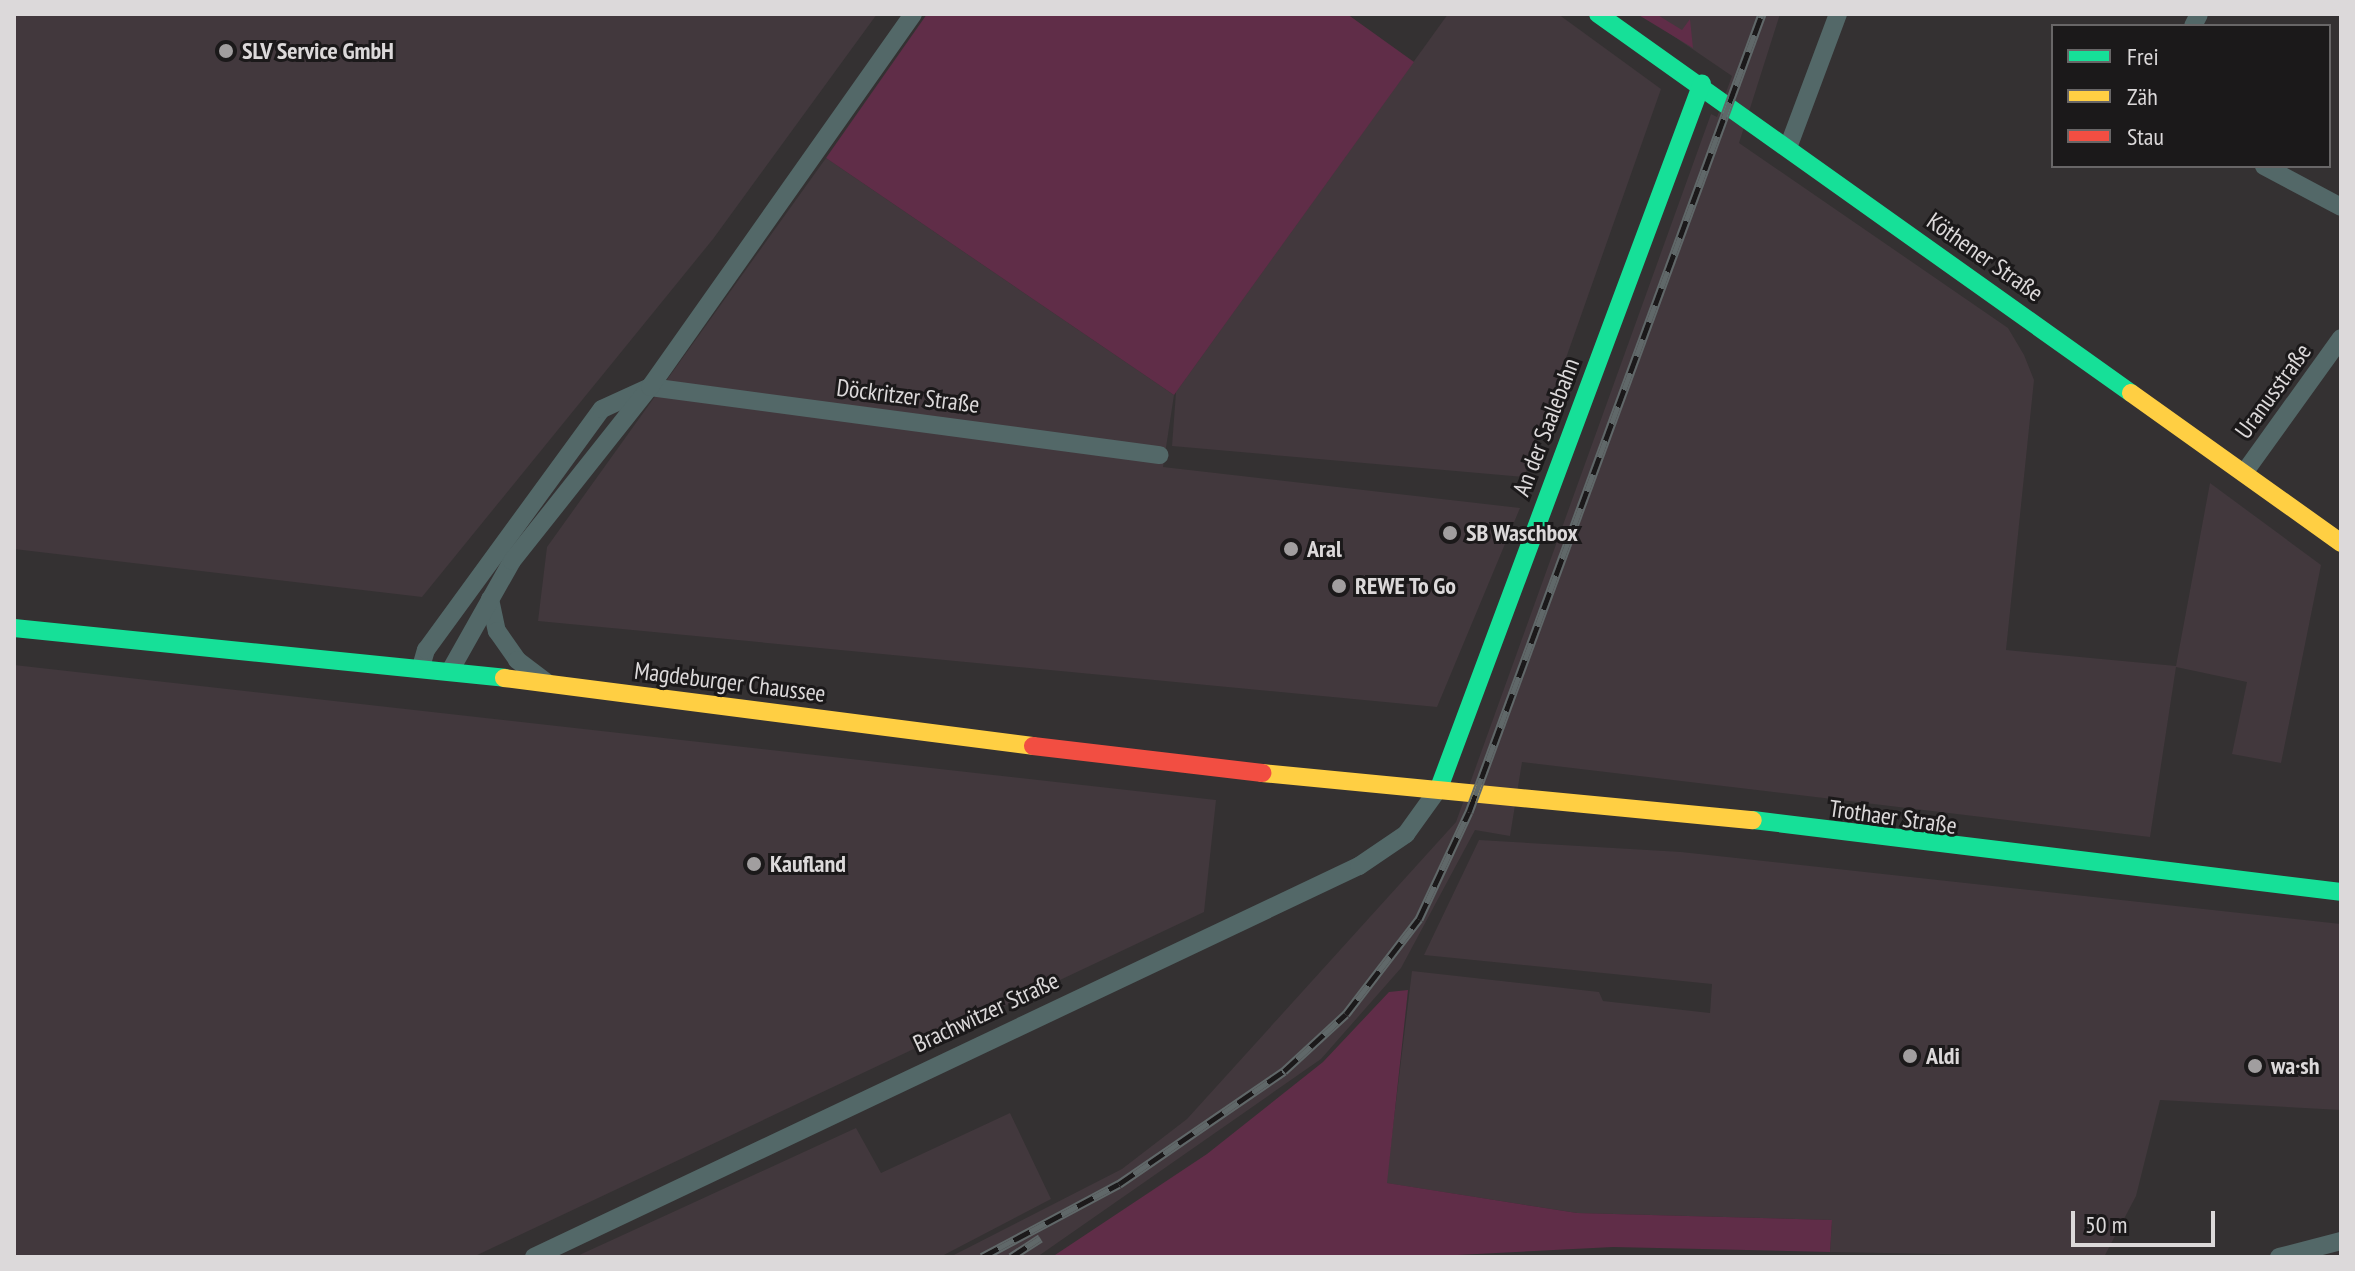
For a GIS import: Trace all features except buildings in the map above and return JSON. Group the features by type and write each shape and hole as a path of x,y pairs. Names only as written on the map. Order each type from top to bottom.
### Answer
{"main road":[{"name":"Köthener Straße","path":"1598,14 1702,83 2341,543"},
{"name":"An der Saalebahn","path":"1439,788 1702,83"},
{"name":"Magdeburger Chaussee","path":"14,628 421,667 1192,766 1439,788"},
{"name":"Trothaer Straße","path":"1439,788 2341,892"}],"street":[{"path":"450,671 512,561 650,387 913,14"},
{"path":"1789,145 1838,14"},
{"path":"2268,168 2341,207"},
{"name":"Uranusstraße","path":"2244,473 2341,338"},
{"path":"421,667 426,650 602,409 650,387"},
{"name":"Döckritzer Straße","path":"650,387 1159,455"},
{"path":"490,599 497,631 517,660 547,683"},
{"name":"Brachwitzer Straße","path":"534,1257 1359,866 1406,834 1439,788"},
{"path":"2279,1257 2341,1241"}],"shaded area":[{"path":"14,14 877,14 713,239 422,597 14,549"},
{"path":"927,14 1347,14 1414,62 1174,395 826,158"},
{"path":"1448,14 1558,14 1661,89 1524,477 1172,446 1176,392"},
{"path":"1637,14 1656,14 1682,30 1690,19 1693,48"},
{"path":"1641,14 1780,14 1739,143 2008,328 2024,355 2034,380 2006,650 2176,666 2210,483 2321,565 2281,763 2232,754 2247,682 2176,667 2150,837 1522,762 1510,836 1475,830 1401,968 1321,1059 1037,1257 950,1257 1122,1169 1187,1119 1456,822 1711,114 1717,117 1732,76"},
{"path":"826,158 1174,395 1163,467 1520,508 1437,707 538,621 547,547"},
{"path":"14,665 1216,800 1204,912 473,1257 14,1257"},
{"path":"1479,840 1681,852 2341,924 2341,1110 2160,1100 2136,1196 2104,1257 1830,1252 1832,1220 1577,1213 1386,1183 1412,971 1599,992 1603,1001 1710,1013 1712,984 1424,955"},
{"path":"1408,990 1387,1183 1577,1213 1832,1220 1830,1252 1613,1247 1418,1257 1052,1257 1207,1154 1323,1062 1389,992"},
{"path":"1010,1113 1051,1199 940,1257 575,1257 856,1128 881,1173"}],"railway":[{"path":"982,1257 1119,1184 1284,1071 1346,1014 1419,919 1469,812 1762,14"},
{"path":"1011,1257 1040,1238"}],"traffic: fast":[{"path":"1598,14 2131,393"},
{"path":"1439,788 1702,83"},
{"path":"14,628 504,678"},
{"path":"1753,820 2341,892"}],"traffic: slow":[{"path":"2131,393 2341,543"},
{"path":"504,678 1033,746"},
{"path":"1262,773 1753,820"}],"traffic: jam":[{"path":"1033,746 1262,773"}],"place":[{"name":"SLV Service GmbH","path":"226,51"},
{"name":"SB Waschbox","path":"1450,533"},
{"name":"Aral","path":"1291,549"},
{"name":"REWE To Go","path":"1339,586"},
{"name":"Kaufland","path":"754,864"},
{"name":"Aldi","path":"1910,1056"},
{"name":"wa·sh","path":"2255,1066"}]}
